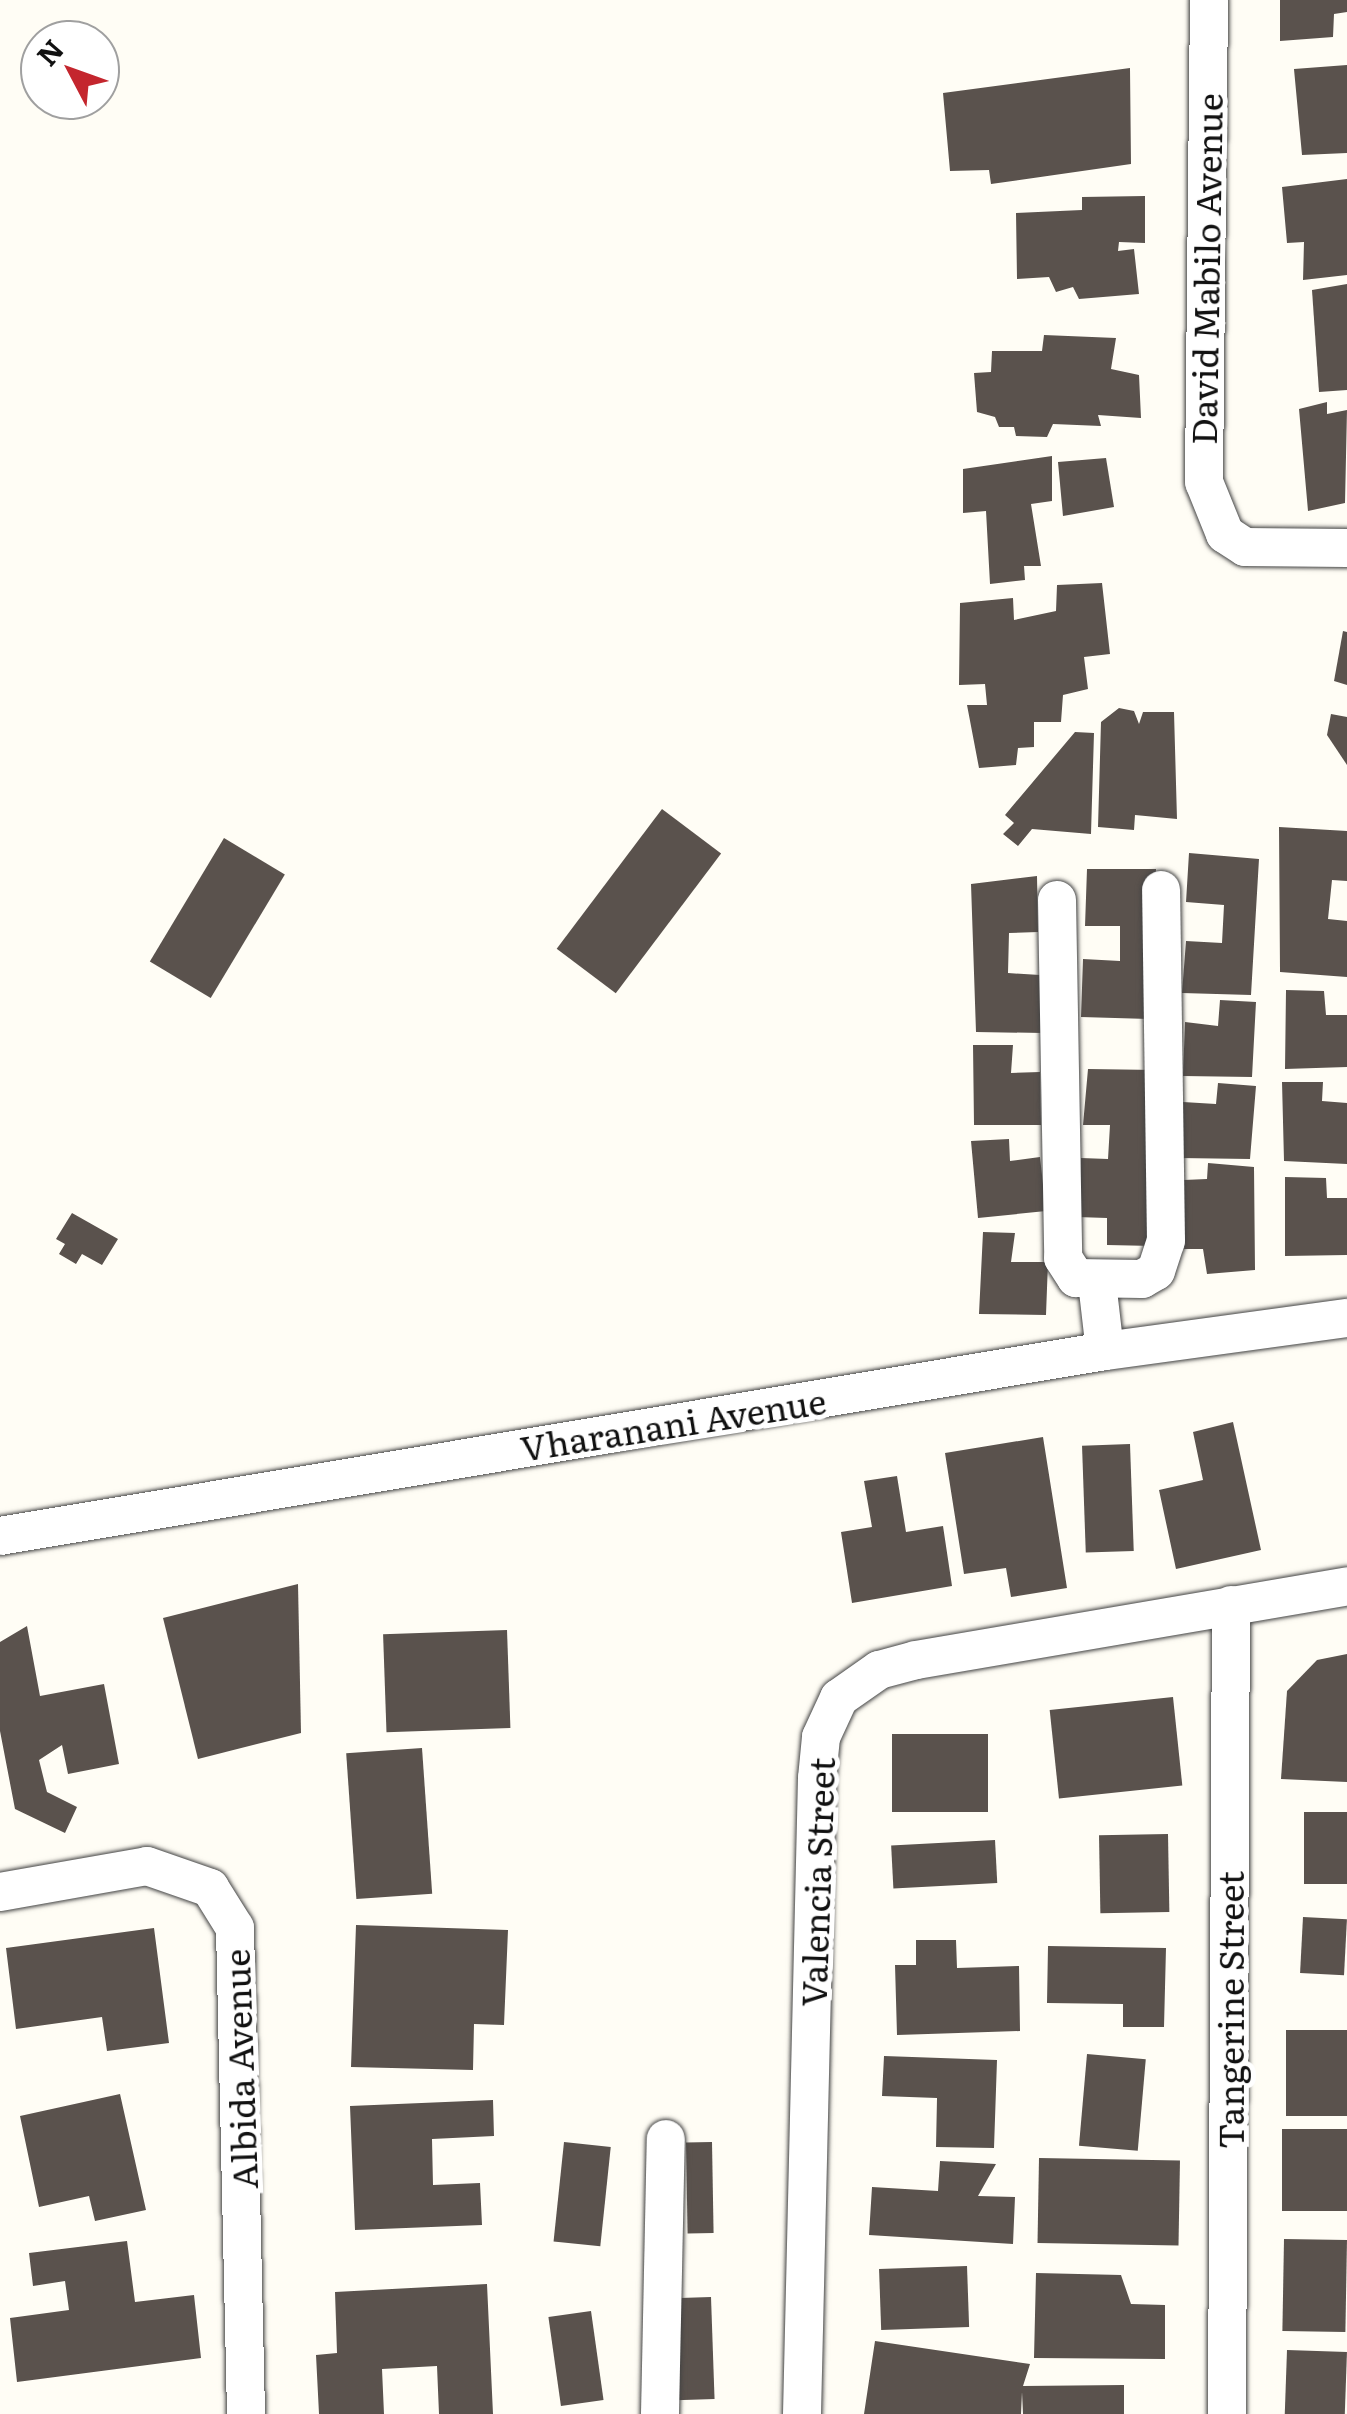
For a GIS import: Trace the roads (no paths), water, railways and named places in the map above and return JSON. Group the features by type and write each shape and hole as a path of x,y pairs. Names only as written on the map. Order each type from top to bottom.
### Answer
{"street":[{"name":"David Mabilo Avenue","path":"1209,0 1204,482 1225,534 1245,548 1279,552 1347,548"},
{"path":"1057,900 1063,1258 1069,1274 1097,1282 1150,1276 1166,1241 1161,890"},
{"path":"1097,1282 1105,1351"},
{"name":"Vharanani Avenue","path":"0,1536 1105,1351 1347,1318"},
{"name":"Valencia Street","path":"802,2414 817,1778 821,1737 839,1698 879,1670 916,1660 1347,1586"},
{"name":"Tangerine Street","path":"1227,2414 1232,1605"},
{"name":"Albida Avenue","path":"0,1892 147,1866 210,1888 234,1928 246,2414"},
{"path":"660,2414 666,2139"}]}
